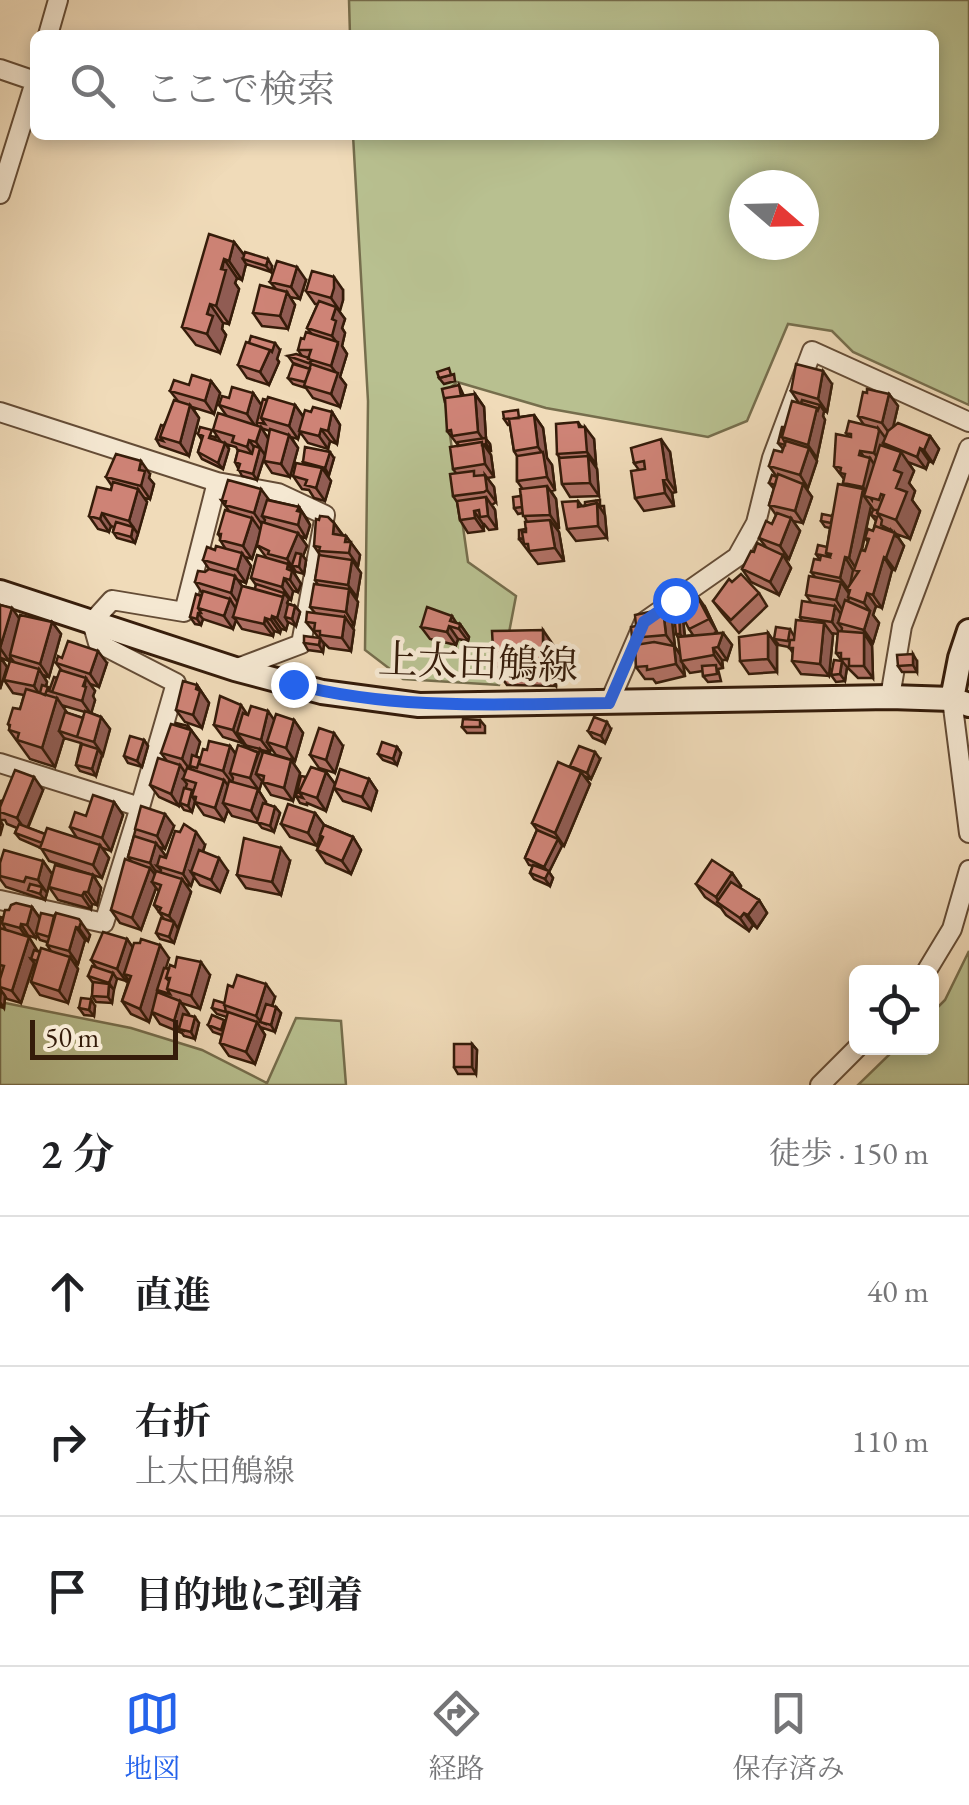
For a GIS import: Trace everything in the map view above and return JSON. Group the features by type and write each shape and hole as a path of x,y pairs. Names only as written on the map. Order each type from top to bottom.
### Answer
{"main road":[{"name":"上太田鵤線","path":"0,592 235,670 322,692 419,705 890,697 961,702"},
{"path":"961,702 960,658 969,631"}],"street":[{"path":"49,30 58,0"},
{"path":"0,70 30,80"},
{"path":"0,194 30,98"},
{"path":"609,703 644,622 736,557 756,523 772,458 812,350 969,422"},
{"path":"0,412 218,482 278,493 325,515 301,644 235,670"},
{"path":"890,697 902,626 969,448"},
{"path":"0,900 104,923 176,683 98,643 92,622 112,600 184,612 218,482"},
{"path":"961,702 969,833"},
{"path":"0,763 140,806"},
{"path":"930,965 952,928 969,870"},
{"path":"820,1085 850,1055"}],"green space":[{"path":"349,0 969,0 969,405 853,352 832,331 788,324 747,421 708,437 546,408 457,382 444,393 468,562 516,596 499,685 403,679 365,650 368,401 353,140 939,140 939,30 350,30"},
{"path":"969,951 969,1085 858,1085 889,1055 939,1055 939,1006"},
{"path":"0,1002 131,1028 202,1050 267,1083 296,1018 341,1021 346,1085 0,1085"}],"building":[{"path":"209,234 234,242 229,261 224,259 221,269 226,270 216,306 210,304 207,314 213,316 207,334 182,327"},
{"path":"245,252 268,259 266,266 243,259"},
{"path":"277,261 297,267 291,287 270,282"},
{"path":"312,271 334,277 331,298 306,291"},
{"path":"260,285 287,292 280,316 253,313"},
{"path":"319,301 336,307 332,336 307,328"},
{"path":"306,332 338,342 331,366 308,359 311,350 298,350"},
{"path":"251,336 275,343 272,352 249,343"},
{"path":"246,342 270,350 260,372 238,365"},
{"path":"288,356 309,358 311,364"},
{"path":"293,364 310,369 305,382 288,378"},
{"path":"311,364 338,373 331,394 304,386"},
{"path":"796,364 823,371 818,399 791,391"},
{"path":"449,368 451,375 439,378 437,372"},
{"path":"192,375 211,381 205,401 170,391 174,380 189,385"},
{"path":"459,385 461,396 445,398 445,403 442,389"},
{"path":"232,387 253,393 247,414 219,405 222,396 229,398"},
{"path":"867,389 889,394 882,423 858,416"},
{"path":"475,394 478,432 452,436 451,430 447,431 445,398"},
{"path":"268,397 295,405 289,426 261,418"},
{"path":"263,399 267,400 261,418 265,424 257,422"},
{"path":"174,400 190,405 180,443 160,437"},
{"path":"802,400 820,405 818,410 801,403"},
{"path":"792,401 817,408 808,445 782,437"},
{"path":"313,407 332,412 328,431 321,429 319,436 299,431 305,410 311,412"},
{"path":"518,410 519,418 504,419 503,412"},
{"path":"218,413 261,427 256,442 249,440 247,447 232,442 234,436 213,430"},
{"path":"534,415 538,447 514,451 509,419"},
{"path":"849,421 879,431 874,453 860,451 859,455 870,458 863,487 843,483 845,474 834,466 836,434 851,437 846,433"},
{"path":"578,422 579,427 585,427 587,452 557,454 556,424"},
{"path":"898,423 930,436 917,457 883,443 888,431"},
{"path":"200,427 212,430 209,438 225,443 218,463 198,452 203,436 198,434"},
{"path":"270,429 289,435 281,464 264,461"},
{"path":"486,438 486,444 458,446 458,442"},
{"path":"661,439 667,479 663,480 665,493 635,498 631,471 645,469 644,461 634,463 631,448"},
{"path":"786,441 809,448 800,475 769,466 774,450 782,452"},
{"path":"482,442 485,464 453,469 450,447"},
{"path":"880,445 901,452 894,470 902,473 896,488 907,492 896,520 877,513 884,495 879,500 864,496"},
{"path":"254,446 260,448 253,474 238,470 238,450 252,454"},
{"path":"305,447 330,452 325,468 303,462"},
{"path":"543,452 547,477 517,481 517,456"},
{"path":"116,454 141,461 139,470 145,471 141,486 106,477"},
{"path":"588,456 590,483 562,484 559,458"},
{"path":"296,463 322,468 316,488 293,476"},
{"path":"474,471 474,476 485,475 487,490 453,496 450,474"},
{"path":"778,474 803,484 795,511 769,505"},
{"path":"228,480 261,489 254,513 225,505 222,500"},
{"path":"113,482 138,489 129,521 102,513 100,519 89,516 97,487 111,490"},
{"path":"838,484 863,489 849,558 845,557 840,578 811,572 814,559 831,554 826,553"},
{"path":"547,486 550,515 523,516 520,489"},
{"path":"521,496 522,507 514,508 513,497"},
{"path":"486,497 488,516 480,517 479,510 474,511 475,518 460,520 457,501"},
{"path":"267,500 299,507 298,525 262,516"},
{"path":"578,501 578,507 597,503 598,526 567,529 562,502"},
{"path":"225,510 252,518 243,546 220,540"},
{"path":"878,510 881,525 890,531 874,528 877,517 871,515"},
{"path":"777,513 791,518 780,546 759,538 766,521 772,524"},
{"path":"822,514 832,516 831,523 821,521"},
{"path":"320,516 334,523 333,534 346,536 345,542 351,542 349,553 319,551 320,547 314,546 316,519"},
{"path":"550,520 555,548 529,551 522,532 526,532 525,522"},
{"path":"116,522 133,527 131,537 113,532"},
{"path":"262,522 298,533 287,559 268,554 257,545"},
{"path":"875,526 895,533 873,595 867,593 864,603 848,597 847,589 859,571 854,570 861,550 865,551 868,529 873,531"},
{"path":"757,543 783,555 770,582 742,569"},
{"path":"818,545 827,547 829,557 816,554"},
{"path":"216,546 242,553 237,570 203,560 207,547 215,550"},
{"path":"296,553 301,554 299,567 292,565"},
{"path":"257,555 288,564 287,569 292,571 290,580 284,578 282,587 251,578"},
{"path":"319,555 352,560 348,585 315,580"},
{"path":"209,569 235,576 231,593 195,582 198,571"},
{"path":"741,574 759,593 731,620 713,601 729,579 732,582"},
{"path":"809,576 841,582 836,600 806,595"},
{"path":"256,584 284,593 283,597 255,589"},
{"path":"314,584 349,589 346,612 310,607"},
{"path":"242,586 283,597 277,618 265,618 264,624 233,617"},
{"path":"203,591 230,599 224,616 198,608"},
{"path":"196,594 201,596 197,619 190,617"},
{"path":"696,594 709,619 689,629 676,604"},
{"path":"845,600 870,611 864,630 838,623"},
{"path":"802,601 835,606 832,622 800,617"},
{"path":"288,604 295,606 292,619 285,617"},
{"path":"0,605 12,608 0,648"},
{"path":"427,607 452,616 450,621 460,624 459,629 449,626 447,632 421,627"},
{"path":"663,609 666,635 632,638 635,615"},
{"path":"307,612 345,617 342,638 314,631 315,623 306,622"},
{"path":"679,612 680,634 676,634 674,613"},
{"path":"20,615 52,622 40,664 10,655"},
{"path":"796,620 824,623 820,664 792,661 793,648 789,648"},
{"path":"776,627 790,629 788,641 774,639"},
{"path":"543,630 543,668 494,667 492,631"},
{"path":"838,631 864,633 864,666 849,666 849,659 841,659 841,653 836,653"},
{"path":"723,633 718,647 713,648 714,655 681,661 678,637"},
{"path":"768,633 768,659 740,661 739,637"},
{"path":"304,636 320,638 319,645 304,643"},
{"path":"68,641 98,651 90,674 56,663"},
{"path":"654,642 674,646 676,664 647,670 647,666 636,667 635,645"},
{"path":"913,654 913,665 898,666 897,655"},
{"path":"834,660 842,661 840,674 831,675"},
{"path":"10,661 39,669 34,686 4,680"},
{"path":"716,665 717,674 703,676 702,666"},
{"path":"60,670 86,678 82,701 52,692"},
{"path":"183,681 197,685 200,691 193,715 176,710"},
{"path":"26,689 57,698 42,748 17,740 19,733 9,730 13,708 20,709"},
{"path":"220,696 241,705 233,730 214,725"},
{"path":"251,706 268,711 261,740 237,733 243,713 248,715"},
{"path":"85,711 101,717 94,742 77,737"},
{"path":"65,712 83,718 77,737 59,731"},
{"path":"276,714 294,720 286,748 267,742"},
{"path":"594,717 607,722 601,736 588,731"},
{"path":"463,719 480,720 480,727 462,727"},
{"path":"171,724 191,730 182,759 161,753"},
{"path":"319,728 334,733 326,760 310,755"},
{"path":"130,736 144,740 137,761 124,756"},
{"path":"209,741 230,746 223,771 199,764"},
{"path":"382,742 397,747 393,759 378,754"},
{"path":"82,744 98,749 92,769 76,765"},
{"path":"238,745 258,752 250,778 230,773"},
{"path":"579,746 595,752 587,773 570,766"},
{"path":"263,752 291,760 284,788 263,782 264,776 256,774"},
{"path":"192,755 200,758 197,768 190,766"},
{"path":"158,758 180,765 171,794 150,785"},
{"path":"558,762 581,772 555,833 532,823"},
{"path":"311,767 326,772 317,798 299,792"},
{"path":"187,768 224,780 215,808 195,802 196,797 192,796 196,783 183,779"},
{"path":"340,769 369,779 362,797 334,788"},
{"path":"15,770 34,777 17,818 0,812"},
{"path":"301,776 306,777 299,792 303,798 296,796"},
{"path":"229,781 258,789 251,811 223,803"},
{"path":"184,788 192,790 188,806 180,803"},
{"path":"93,795 114,802 102,838 70,827 75,812 86,816"},
{"path":"263,803 275,807 270,826 257,822"},
{"path":"288,804 315,813 308,833 281,824"},
{"path":"141,806 165,814 157,836 135,829"},
{"path":"19,824 45,834 42,843 15,833"},
{"path":"184,824 196,832 183,874 157,866 160,856 166,858 175,831 180,832"},
{"path":"324,825 353,837 342,861 317,850"},
{"path":"47,828 100,845 93,865 40,848"},
{"path":"537,830 558,839 544,867 525,858"},
{"path":"134,836 156,843 150,863 128,857"},
{"path":"244,838 281,848 272,882 237,875"},
{"path":"4,850 43,861 38,880 26,877 24,882 0,876"},
{"path":"199,850 219,858 211,880 191,872"},
{"path":"125,859 150,868 132,918 111,910"},
{"path":"712,860 732,873 716,897 696,884"},
{"path":"55,865 93,875 88,892 82,896 49,887"},
{"path":"533,865 549,871 545,879 530,873"},
{"path":"156,871 182,879 169,916 154,905 161,885 152,882"},
{"path":"731,882 759,900 748,915 744,913 740,918 717,902"},
{"path":"30,884 42,887 40,894 28,890"},
{"path":"16,903 32,907 27,925 21,924 20,928 2,923 5,910"},
{"path":"41,913 54,916 49,937 36,933"},
{"path":"56,913 81,922 69,951 47,945"},
{"path":"161,918 174,922 169,937 156,933"},
{"path":"0,928 29,937 12,991 0,987 4,966 0,965"},
{"path":"103,932 127,939 117,969 91,960"},
{"path":"141,939 160,945 140,1009 122,1001 131,976 124,974 134,943"},
{"path":"41,948 70,957 59,991 31,982"},
{"path":"177,957 201,962 191,996 167,989 170,965 175,967"},
{"path":"92,966 113,973 109,983 88,976"},
{"path":"164,968 169,969 166,978 170,994 157,990"},
{"path":"237,975 266,984 256,1016 224,1005 228,985 233,987"},
{"path":"93,982 109,984 108,997 92,996"},
{"path":"157,992 180,1001 174,1021 152,1012"},
{"path":"81,998 91,999 89,1010 79,1008"},
{"path":"214,1000 224,1003 226,1012 212,1008"},
{"path":"266,1004 276,1007 271,1025 260,1022"},
{"path":"228,1012 257,1022 246,1052 220,1043"},
{"path":"183,1014 195,1017 191,1032 179,1029"},
{"path":"212,1015 224,1020 221,1030 208,1025"},
{"path":"454,1044 472,1044 472,1067 454,1067"}],"route":[{"path":"293,684 322,692 419,705 609,703 644,622 675,600"}]}
